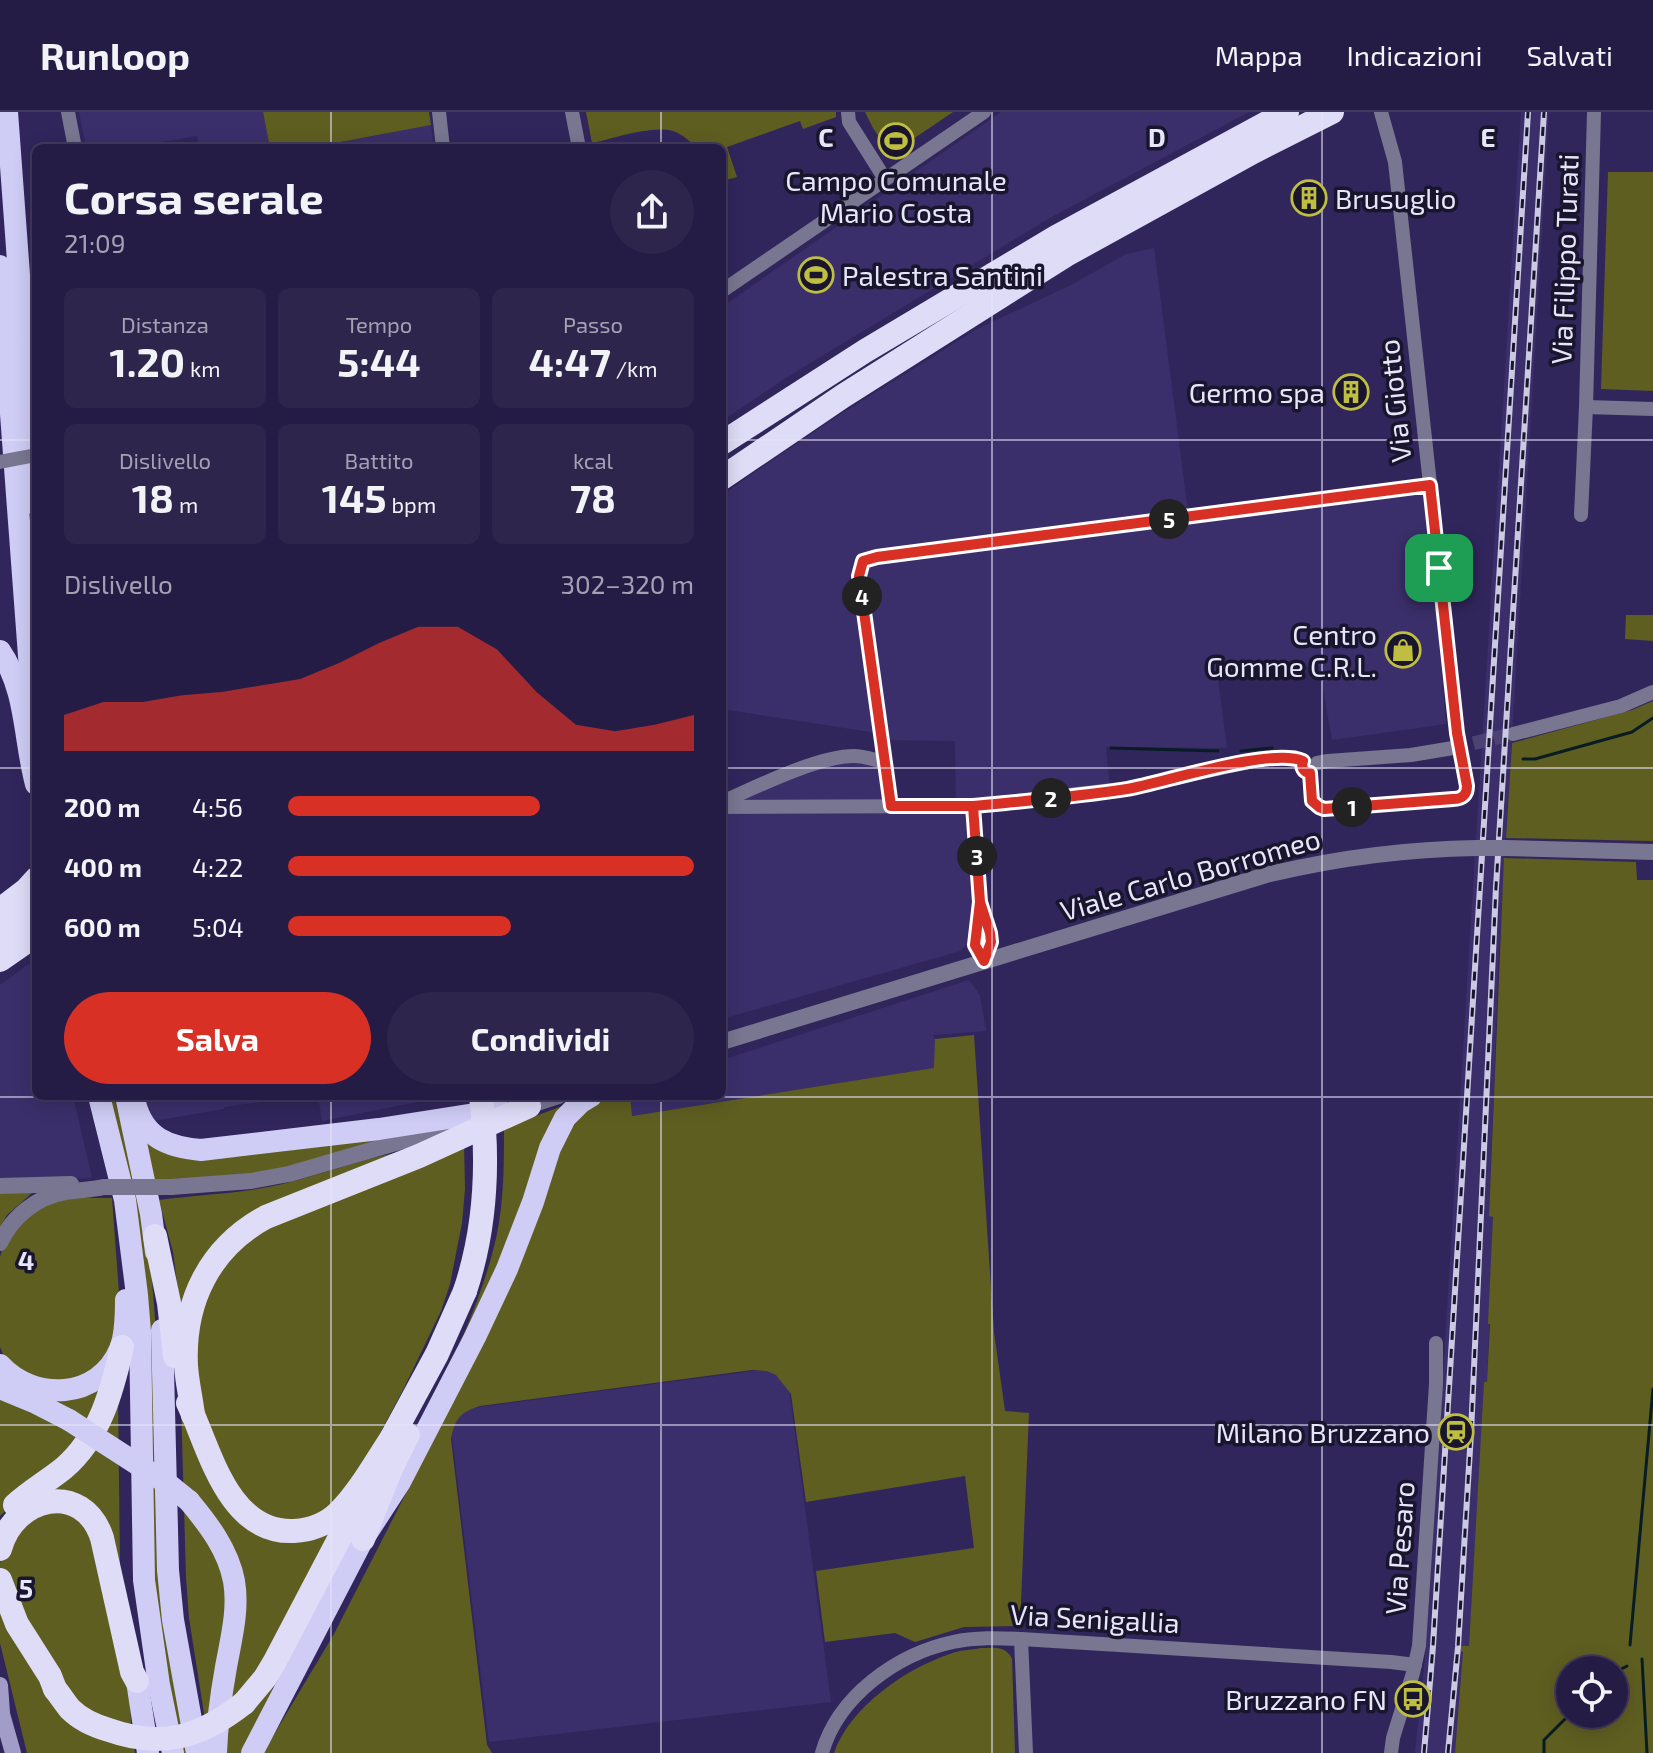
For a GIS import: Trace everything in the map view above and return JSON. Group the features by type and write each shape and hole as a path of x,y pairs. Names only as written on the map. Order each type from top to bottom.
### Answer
{"highway":[{"path":"7,112 32,451"},
{"path":"726,440 865,351 1056,237 1287,112"},
{"path":"726,475 843,396 1066,255 1332,112"},
{"path":"0,266 32,696"},
{"path":"0,651 18,687 32,770"},
{"path":"0,910 32,883"},
{"path":"0,934 32,920"},
{"path":"0,960 32,921"},
{"path":"0,974 32,952"},
{"path":"100,1100 122,1188 137,1295 144,1580 159,1685 173,1753"},
{"path":"127,1100 169,1303 178,1375 209,1454 247,1516 282,1531 312,1528 327,1521 349,1501 393,1436"},
{"path":"135,1100 143,1124 153,1135 181,1148 201,1150 379,1129 529,1106"},
{"path":"363,1539 390,1471 441,1371 465,1291 478,1242 486,1174 481,1100"},
{"path":"252,1753 363,1539 400,1482 481,1324 507,1269 550,1148 565,1118 584,1100"},
{"path":"193,1415 186,1368 191,1308 212,1264 229,1243 246,1228 266,1217 419,1156 529,1106"},
{"path":"0,1522 21,1500 65,1467 101,1419 122,1347 128,1223"},
{"path":"155,1236 164,1358 168,1570 173,1620 197,1753"},
{"path":"0,1599 19,1643 43,1680 55,1689 72,1711 96,1726 124,1735 153,1739 181,1737 210,1727 244,1703 265,1678 437,1354 465,1291"},
{"path":"0,1365 17,1380 45,1391 73,1389 100,1376 122,1347"},
{"path":"0,1388 69,1420 168,1484 189,1501 216,1536 230,1568 235,1590 216,1753"},
{"path":"0,1549 14,1522 38,1504 54,1501 66,1503 90,1516 96,1524 102,1538 132,1672 137,1681 148,1753"},
{"path":"0,1580 17,1624 55,1689"}],"main road":[{"path":"0,1685 1,1711 13,1753"}],"street":[{"path":"68,112 74,144"},
{"path":"439,112 443,144"},
{"path":"572,112 578,144"},
{"path":"848,112 849,122 885,179"},
{"path":"726,288 984,112"},
{"name":"Via Giotto","path":"1310,766 1312,801 1324,809 1457,799 1466,794 1467,786 1455,740 1395,162 1381,112"},
{"name":"Via Filippo Turati","path":"1581,515 1594,112"},
{"path":"1586,407 1653,409"},
{"path":"0,462 32,456"},
{"path":"891,806 859,576 863,561 1430,485"},
{"path":"1513,734 1621,706 1653,692"},
{"path":"726,804 973,806 1130,788 1283,757 1294,757 1310,766 1328,761 1431,753 1455,740"},
{"path":"726,802 794,772 837,758 855,756 885,762"},
{"path":"973,806 980,902 991,942 984,961"},
{"name":"Viale Carlo Borromeo","path":"726,1041 1266,875 1305,866 1375,854 1436,849 1653,852"},
{"path":"0,1243 12,1223 35,1204 60,1193 104,1187 171,1187 251,1181 289,1174 547,1100"},
{"path":"5,1186 91,1183 104,1187"},
{"name":"Via Pesaro","path":"1391,1753 1419,1646 1436,1343"},
{"path":"1021,1639 1026,1753"},
{"name":"Via Senigallia","path":"822,1753 832,1727 846,1706 872,1683 907,1657 964,1640 1021,1639 1415,1665"}],"shaded area":[{"path":"79,112 263,112 269,144 198,144 197,136 161,144 85,144"},
{"path":"263,112 429,112 431,125 329,144 269,144"},
{"path":"586,112 836,112 836,117 803,129 800,121 727,147 737,177 726,180 726,144 692,144 677,133 660,129 592,143"},
{"name":"Campo Comunale Mario Costa","path":"865,112 953,112 891,154"},
{"path":"1001,112 1249,112 1048,219 784,379 726,418 726,304"},
{"path":"1521,112 1549,112 1499,954 1489,1215 1493,1216 1487,1382 1484,1383 1469,1647 1462,1646 1455,1753 1415,1753 1426,1650"},
{"path":"431,125 433,144 329,144"},
{"path":"1608,172 1653,172 1653,391 1601,389"},
{"path":"1154,248 1188,512 861,560 877,733 726,710 726,492 830,421 977,329 1071,285 1126,254"},
{"path":"1427,489 1446,724 1332,740 1319,665 1218,680 1227,748 1106,747 1110,788 956,803 955,741 886,740 863,577 866,563"},
{"path":"1626,615 1653,615 1653,641 1625,639"},
{"path":"1653,701 1653,841 1506,838 1512,743 1632,710"},
{"path":"835,753 880,757 888,811 969,811 976,903 972,934 967,944 960,951 726,1018 726,795"},
{"path":"1504,858 1636,862 1637,880 1653,880 1653,1753 1455,1753 1461,1646 1469,1646 1484,1382 1487,1382 1493,1217 1489,1216"},
{"path":"32,962 32,1100 74,1100 92,1178 0,1181 0,985"},
{"path":"969,980 980,995 986,1031 933,1035 935,1068 631,1116 630,1100 726,1100 726,1059"},
{"path":"974,1035 994,1332 1005,1411 1029,1413 1020,1626 964,1627 915,1642 895,1633 825,1642 816,1571 974,1548 965,1476 806,1502 791,1394 776,1375 767,1371 752,1370 480,1406 460,1417 451,1439 487,1745 492,1753 263,1753 334,1634 466,1376 563,1139 584,1114 601,1100 630,1100 632,1116 934,1068 935,1039"},
{"path":"110,1100 115,1100 141,1202 152,1281 190,1753 179,1753 159,1650"},
{"path":"139,1100 275,1100 224,1107 147,1122"},
{"path":"319,1100 427,1100 322,1121"},
{"path":"578,1100 444,1380 481,1290 497,1234 504,1168 504,1128"},
{"path":"397,1134 304,1164 238,1176 153,1180 142,1135 163,1148"},
{"path":"464,1144 462,1223 450,1284 441,1311 405,1386 347,1496 298,1527 243,1503 203,1419 194,1355 200,1312 220,1270 253,1235"},
{"path":"400,1152 257,1216 187,1308 180,1305 173,1252 159,1200 269,1187"},
{"path":"31,1191 7,1215 0,1227 0,1194"},
{"path":"65,1198 112,1198 120,1307 113,1354 88,1380 48,1386 5,1359 0,1347 0,1257 3,1248 31,1214 49,1203"},
{"path":"786,1367 831,1702 489,1742 449,1411"},
{"path":"3,1374 99,1387 90,1433"},
{"path":"118,1394 120,1569 106,1533 43,1497"},
{"path":"0,1400 42,1418 81,1441 0,1516"},
{"path":"181,1402 245,1523 336,1525 257,1678 273,1689 241,1753 222,1753 239,1627 220,1563 229,1610 209,1745 189,1618"},
{"path":"58,1508 88,1525 130,1689 135,1753 27,1753 0,1643 0,1564 3,1550 18,1525"},
{"path":"981,1648 1003,1649 1012,1659 1015,1753 834,1753 853,1720 881,1692 933,1661"}],"waterway":[{"path":"1523,759 1535,759 1632,732 1653,718"},
{"path":"1111,748 1218,751"},
{"path":"1241,751 1272,748"},
{"path":"1630,1645 1653,1389"},
{"path":"1642,1659 1647,1753"},
{"path":"1544,1753 1544,1740 1556,1728"}],"tunnel":[{"path":"1453,748 1513,734"}],"railway":[{"path":"1424,1753 1528,112"},
{"path":"1448,1753 1471,1433 1496,887 1544,112"}],"place":[{"name":"Campo Comunale Mario Costa","path":"896,141"},
{"name":"Brusuglio","path":"1309,198"},
{"name":"Palestra Santini","path":"816,275"},
{"name":"Germo spa","path":"1351,392"},
{"name":"Centro Gomme C.R.L.","path":"1403,650"},
{"name":"Milano Bruzzano","path":"1456,1432"},
{"name":"Bruzzano FN","path":"1413,1699"}],"route":[{"path":"1439,568 1430,485 863,561 859,576 891,806 973,806 974,820 980,902 991,942 984,961 975,945 980,902 973,806 1130,788 1245,762 1283,757 1303,761 1302,767 1310,773 1312,801 1324,809 1453,799 1466,794 1439,568"}]}
